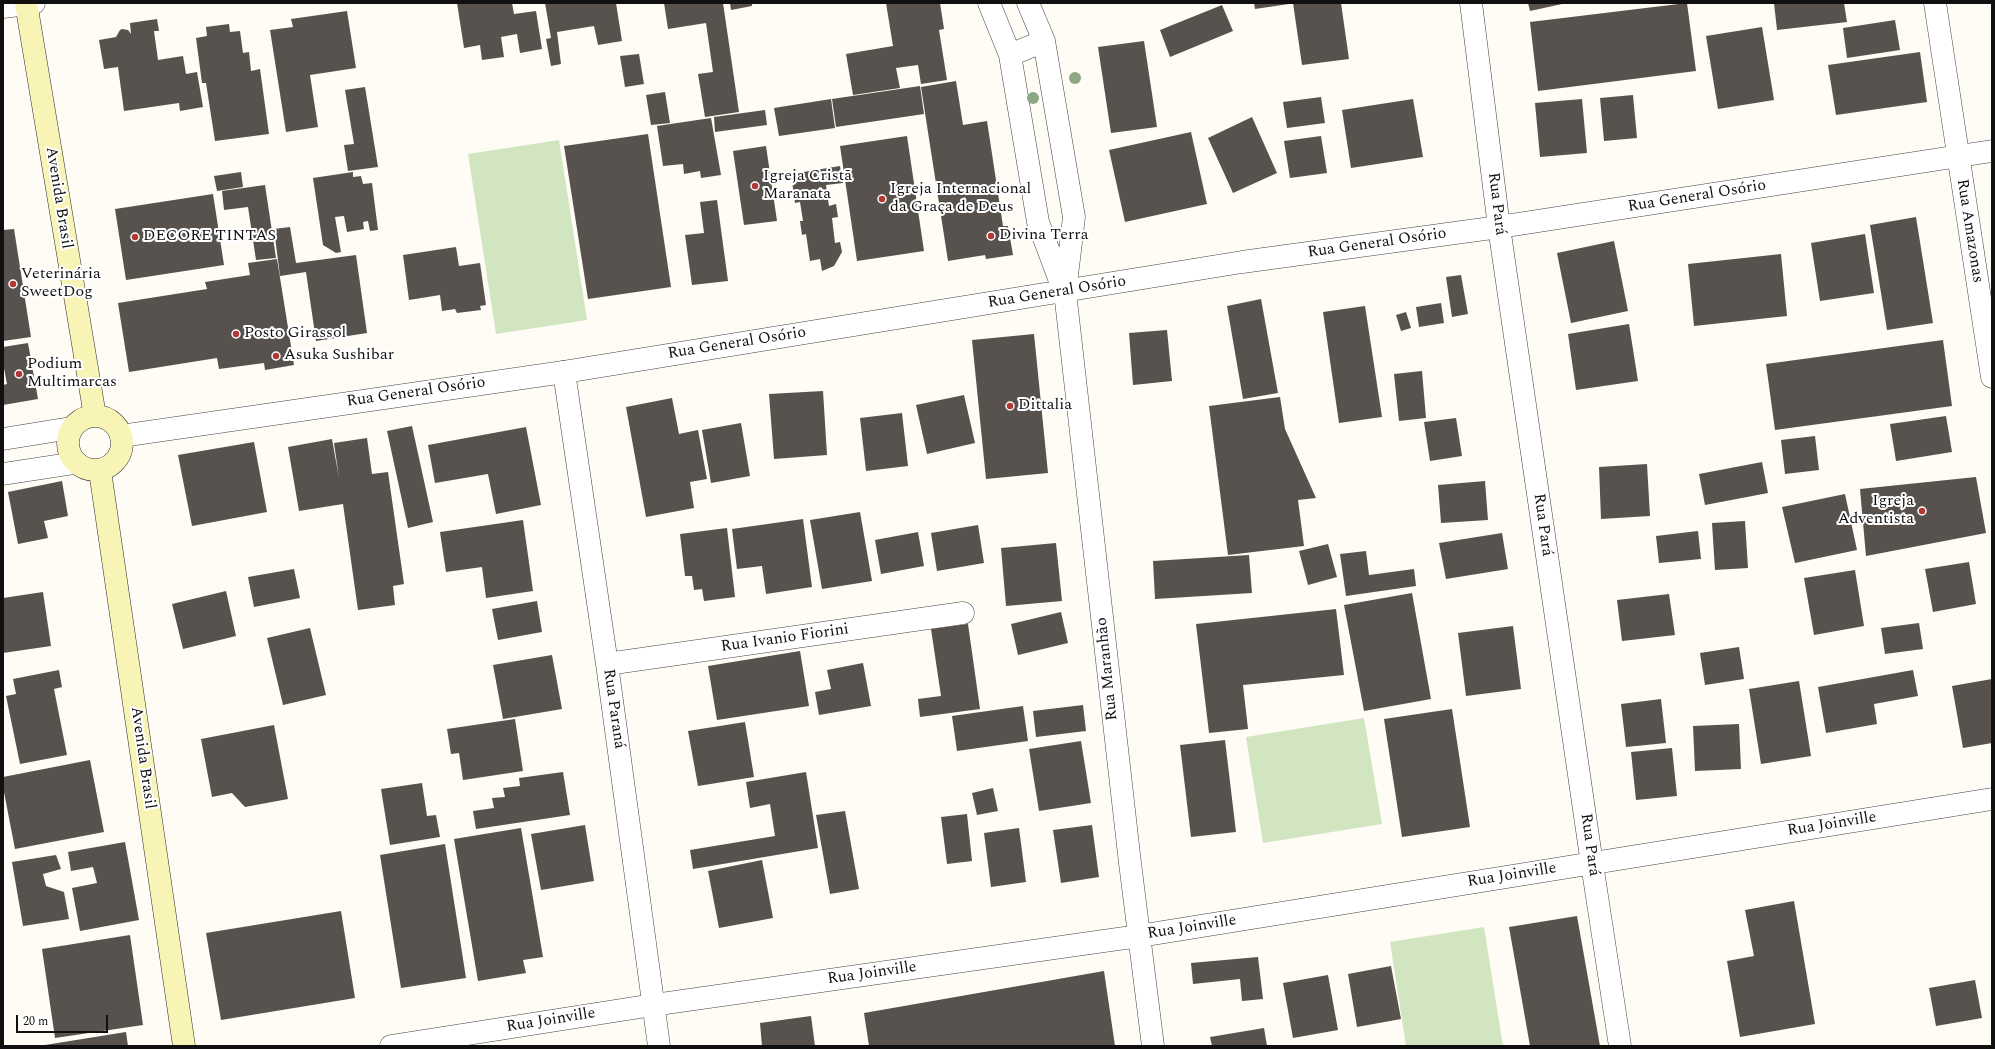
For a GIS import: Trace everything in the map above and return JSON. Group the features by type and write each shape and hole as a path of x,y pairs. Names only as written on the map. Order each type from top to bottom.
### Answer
{"main road":[{"name":"Avenida Brasil","path":"29,3 94,416"},
{"path":"94,416 111,421 118,428 122,445 116,462 109,468 100,471 82,468 75,463 67,446 71,428 77,422 94,416"},
{"name":"Avenida Brasil","path":"100,471 184,1046"}],"street":[{"path":"3,8 29,3"},
{"path":"989,3 1010,55 1038,222 1065,292"},
{"path":"1028,3 1044,41 1074,217 1065,292"},
{"name":"Rua Pará","path":"1471,3 1499,227 1620,1046"},
{"name":"Rua Amazonas","path":"1935,3 1957,156 1992,377"},
{"path":"1010,55 1044,41"},
{"name":"Rua General Osório","path":"121,436 564,372 1065,292 1242,262 1499,227 1992,151"},
{"name":"Rua Maranhão","path":"1065,292 1153,1046"},
{"name":"Rua Paraná","path":"564,372 607,664 659,1046"},
{"path":"3,439 71,428"},
{"path":"3,474 75,463"},
{"name":"Rua Ivanio Fiorini","path":"607,664 963,613"},
{"name":"Rua Joinville","path":"391,1046 653,1005 1139,936 1992,799"}],"green space":[{"path":"559,140 587,320 496,334 468,154"},
{"path":"1364,718 1382,824 1263,843 1246,737"},
{"path":"1484,927 1503,1046 1406,1046 1390,942"}],"building":[{"path":"457,3 512,3 514,14 536,11 542,49 520,53 517,34 501,37 504,57 482,60 480,45 464,48"},
{"path":"545,3 616,3 622,41 598,45 594,26 557,32 561,64 551,66 546,39 551,38"},
{"path":"664,3 723,3 739,112 705,117 698,74 713,72 706,23 668,29"},
{"path":"730,3 752,3 752,6 731,10"},
{"path":"886,3 940,3 944,29 939,30 947,80 921,84 918,65 896,68 900,88 853,95 846,54 893,46"},
{"path":"1254,3 1289,3 1289,4 1255,9"},
{"path":"1293,3 1341,3 1349,59 1302,65"},
{"path":"1528,3 1562,3 1562,4 1530,11"},
{"path":"1687,3 1696,71 1538,91 1530,22"},
{"path":"1774,3 1844,3 1847,22 1777,30"},
{"path":"1222,5 1233,31 1170,57 1160,30"},
{"path":"347,11 356,68 310,75 318,127 286,132 270,30 293,27 291,19"},
{"path":"157,19 159,31 154,31 158,60 183,56 186,74 197,72 203,107 180,111 179,103 124,111 118,67 104,69 99,40 116,37 122,29 128,30 131,34 130,23"},
{"path":"1895,20 1900,50 1847,58 1843,28"},
{"path":"229,24 230,32 240,31 243,53 249,52 251,71 260,69 269,134 215,141 206,83 202,83 196,38 207,36 206,27"},
{"path":"1762,27 1774,100 1718,109 1706,36"},
{"path":"1144,41 1157,127 1111,133 1098,47"},
{"path":"1920,52 1927,102 1836,115 1828,65"},
{"path":"639,54 644,84 625,87 620,56"},
{"path":"956,81 963,125 987,121 1003,226 1008,226 1013,255 986,259 985,255 948,261 921,87"},
{"path":"920,86 924,114 836,127 832,99"},
{"path":"365,87 378,167 348,171 344,145 354,144 345,90"},
{"path":"665,92 670,123 651,125 646,95"},
{"path":"1633,95 1637,138 1604,141 1600,98"},
{"path":"1321,97 1325,123 1287,128 1283,102"},
{"path":"831,99 835,128 779,136 774,108"},
{"path":"1413,99 1423,157 1351,168 1342,110"},
{"path":"1582,99 1587,153 1540,157 1535,103"},
{"path":"765,110 767,125 715,132 714,117"},
{"path":"1252,117 1277,173 1233,193 1208,138"},
{"path":"711,118 721,175 701,178 700,171 684,174 683,164 663,166 657,126"},
{"path":"1191,132 1207,204 1125,222 1109,150"},
{"path":"648,134 671,287 588,299 564,146"},
{"name":"Igreja Internacional da Graça de Deus","path":"907,136 924,251 857,261 840,146"},
{"path":"1321,136 1327,173 1290,178 1284,141"},
{"name":"Igreja Cristã Maranata","path":"766,146 777,221 744,225 733,151"},
{"path":"840,166 843,183 826,185 829,206 836,204 838,217 832,218 835,243 840,242 842,252 834,266 822,271 820,259 810,261 806,234 802,235 800,221 803,221 800,202 795,203 791,174"},
{"path":"241,172 243,187 217,191 214,176"},
{"path":"353,172 353,177 361,176 363,184 372,183 378,230 370,231 368,221 363,222 364,229 347,232 344,216 335,217 341,252 336,253 323,245 313,178"},
{"path":"265,185 276,258 256,260 248,207 224,210 222,191"},
{"path":"213,194 224,265 126,280 115,209"},
{"path":"717,200 728,281 692,285 685,235 704,233 700,202"},
{"path":"1916,217 1933,323 1887,330 1870,225"},
{"path":"290,227 296,263 356,255 367,333 316,341 306,272 280,276 274,229"},
{"name":"Veterinária SweetDog","path":"14,229 31,337 3,341 3,230"},
{"path":"1865,234 1874,293 1820,301 1811,243"},
{"path":"1614,241 1628,311 1571,323 1557,253"},
{"path":"456,247 459,266 480,263 486,305 480,306 481,310 457,313 455,309 442,311 440,295 409,300 403,255"},
{"path":"1781,254 1787,316 1694,326 1688,264"},
{"path":"277,259 294,365 265,370 264,363 219,369 217,358 129,372 118,303 207,289 205,282 250,275 248,263"},
{"path":"1461,275 1468,314 1452,317 1446,277"},
{"path":"1261,299 1278,393 1243,399 1227,306"},
{"path":"1441,303 1444,323 1419,327 1416,307"},
{"path":"1365,306 1382,417 1339,423 1323,312"},
{"path":"1406,312 1411,328 1401,331 1396,315"},
{"path":"1629,324 1638,381 1576,390 1568,334"},
{"path":"1167,330 1172,381 1133,385 1129,333"},
{"name":"Dittalia","path":"1034,334 1048,473 986,479 972,340"},
{"path":"1943,340 1952,406 1775,430 1766,364"},
{"name":"Podium Multimarcas","path":"28,343 38,399 3,405 3,385 7,384 3,363 3,347"},
{"path":"1422,371 1426,418 1399,421 1394,374"},
{"path":"823,391 827,455 774,459 769,394"},
{"path":"964,395 975,443 927,454 916,405"},
{"path":"1280,397 1285,429 1316,498 1298,500 1304,546 1228,555 1209,406"},
{"path":"672,398 679,434 698,430 707,479 690,482 694,508 646,517 626,407"},
{"path":"902,413 908,466 866,471 860,418"},
{"path":"1946,416 1952,452 1896,461 1890,424"},
{"path":"1456,418 1462,456 1430,461 1424,422"},
{"path":"741,423 750,476 711,483 702,430"},
{"path":"412,426 433,522 408,528 387,431"},
{"path":"526,427 541,505 496,514 488,474 435,483 428,445"},
{"path":"1815,436 1819,470 1785,474 1781,440"},
{"path":"367,438 372,474 388,472 404,584 393,586 395,605 358,610 343,504 299,511 288,447 332,439 339,478 334,443"},
{"path":"254,442 267,512 192,526 178,455"},
{"path":"1762,462 1768,493 1705,505 1699,474"},
{"path":"1647,464 1650,516 1601,519 1599,467"},
{"name":"Igreja Adventista","path":"1976,477 1986,533 1866,556 1860,489"},
{"path":"62,481 68,516 44,521 48,538 18,544 8,492"},
{"path":"1485,481 1488,520 1441,523 1438,485"},
{"path":"1845,494 1857,550 1795,563 1782,507"},
{"path":"860,512 872,581 822,589 810,520"},
{"path":"803,519 812,587 766,594 762,566 737,569 732,529"},
{"path":"523,520 533,591 486,598 482,567 446,572 440,532"},
{"path":"1745,521 1748,568 1715,570 1712,523"},
{"path":"978,525 984,563 937,571 931,533"},
{"path":"727,528 735,597 704,601 702,589 694,590 692,576 685,576 680,534"},
{"path":"1698,531 1701,559 1659,563 1656,536"},
{"path":"918,532 924,566 881,574 875,540"},
{"path":"1502,533 1508,569 1446,579 1439,543"},
{"path":"1056,543 1062,601 1006,606 1001,548"},
{"path":"1328,544 1337,577 1308,585 1299,551"},
{"path":"1366,551 1369,575 1414,569 1416,586 1346,596 1340,554"},
{"path":"1249,555 1252,593 1155,599 1153,561"},
{"path":"1969,562 1976,604 1933,612 1925,569"},
{"path":"294,569 300,598 254,607 248,577"},
{"path":"1855,570 1864,626 1814,635 1804,578"},
{"path":"226,591 236,636 183,649 172,604"},
{"path":"43,592 51,646 3,653 3,598"},
{"path":"1412,593 1431,699 1364,711 1344,605"},
{"path":"1669,594 1675,635 1622,641 1617,600"},
{"path":"537,601 542,632 498,640 492,609"},
{"path":"1336,609 1344,675 1243,685 1248,729 1209,733 1196,624"},
{"path":"1061,612 1068,643 1018,655 1011,624"},
{"path":"1919,623 1923,649 1885,654 1881,628"},
{"path":"968,624 980,709 920,717 918,699 941,696 931,629"},
{"path":"1513,626 1521,689 1466,696 1458,633"},
{"path":"310,628 326,695 283,705 267,638"},
{"path":"1739,647 1744,679 1705,685 1700,653"},
{"path":"800,651 809,706 717,720 708,666"},
{"path":"552,655 562,709 503,719 493,665"},
{"path":"863,663 871,706 819,715 815,692 831,689 827,670"},
{"path":"59,670 62,687 54,689 67,755 20,764 6,696 16,694 13,679"},
{"path":"1913,670 1918,696 1874,704 1877,724 1826,733 1818,687"},
{"path":"1992,679 1992,743 1963,748 1952,686"},
{"path":"1799,681 1811,756 1761,764 1749,689"},
{"path":"1661,699 1666,743 1626,747 1621,704"},
{"path":"1083,705 1086,731 1036,737 1033,711"},
{"path":"1023,706 1028,741 957,751 952,716"},
{"path":"1452,709 1470,827 1402,837 1384,719"},
{"path":"515,719 523,771 463,780 459,753 451,754 447,729"},
{"path":"745,722 754,777 698,786 688,731"},
{"path":"1739,724 1741,769 1695,771 1693,726"},
{"path":"274,725 288,799 245,807 232,793 212,797 201,739"},
{"path":"1225,740 1236,832 1191,837 1180,745"},
{"path":"1081,741 1091,803 1039,811 1029,749"},
{"path":"1672,748 1677,796 1636,800 1631,752"},
{"path":"90,760 104,832 15,849 3,787 3,777"},
{"path":"563,772 570,815 476,829 473,811 494,808 492,798 505,797 503,788 520,786 519,778"},
{"path":"806,772 818,848 693,869 690,850 775,836 770,804 750,808 746,782"},
{"path":"422,783 427,816 436,815 440,837 390,845 381,789"},
{"path":"993,788 998,811 977,815 972,793"},
{"path":"845,811 859,889 830,894 816,815"},
{"path":"967,814 972,861 947,864 941,817"},
{"path":"585,825 594,881 541,890 531,834"},
{"path":"1092,825 1099,877 1061,883 1053,830"},
{"path":"521,828 543,957 523,960 526,973 478,981 454,839"},
{"path":"1019,828 1026,882 991,887 984,833"},
{"path":"125,842 139,920 80,931 72,888 97,883 93,867 71,871 68,852"},
{"path":"445,844 466,978 401,988 380,855"},
{"path":"56,855 61,869 43,874 46,886 64,892 69,919 23,926 12,862"},
{"path":"762,860 773,918 719,928 708,871"},
{"path":"1794,901 1815,1024 1740,1037 1727,961 1754,956 1745,910"},
{"path":"341,911 355,998 221,1020 206,933"},
{"path":"1577,916 1600,1046 1530,1046 1509,927"},
{"path":"130,935 143,1025 55,1038 42,949"},
{"path":"1258,957 1263,999 1242,1001 1240,979 1193,984 1191,963"},
{"path":"1391,966 1401,1019 1357,1027 1348,974"},
{"path":"1104,971 1115,1046 869,1046 864,1013"},
{"path":"1328,975 1338,1030 1293,1038 1283,983"},
{"path":"1975,980 1982,1018 1936,1026 1929,988"},
{"path":"811,1016 815,1046 762,1046 760,1023"},
{"path":"1264,1028 1267,1046 1212,1046 1210,1037"},
{"path":"126,1032 128,1046 45,1046 45,1045"}],"place":[{"name":"Igreja Cristã Maranata","path":"755,186"},
{"name":"Igreja Internacional da Graça de Deus","path":"882,199"},
{"name":"Divina Terra","path":"991,236"},
{"name":"DECORE TINTAS","path":"135,237"},
{"name":"Veterinária SweetDog","path":"13,284"},
{"name":"Posto Girassol","path":"236,334"},
{"name":"Asuka Sushibar","path":"276,356"},
{"name":"Podium Multimarcas","path":"19,374"},
{"name":"Dittalia","path":"1010,406"},
{"name":"Igreja Adventista","path":"1922,511"}]}
